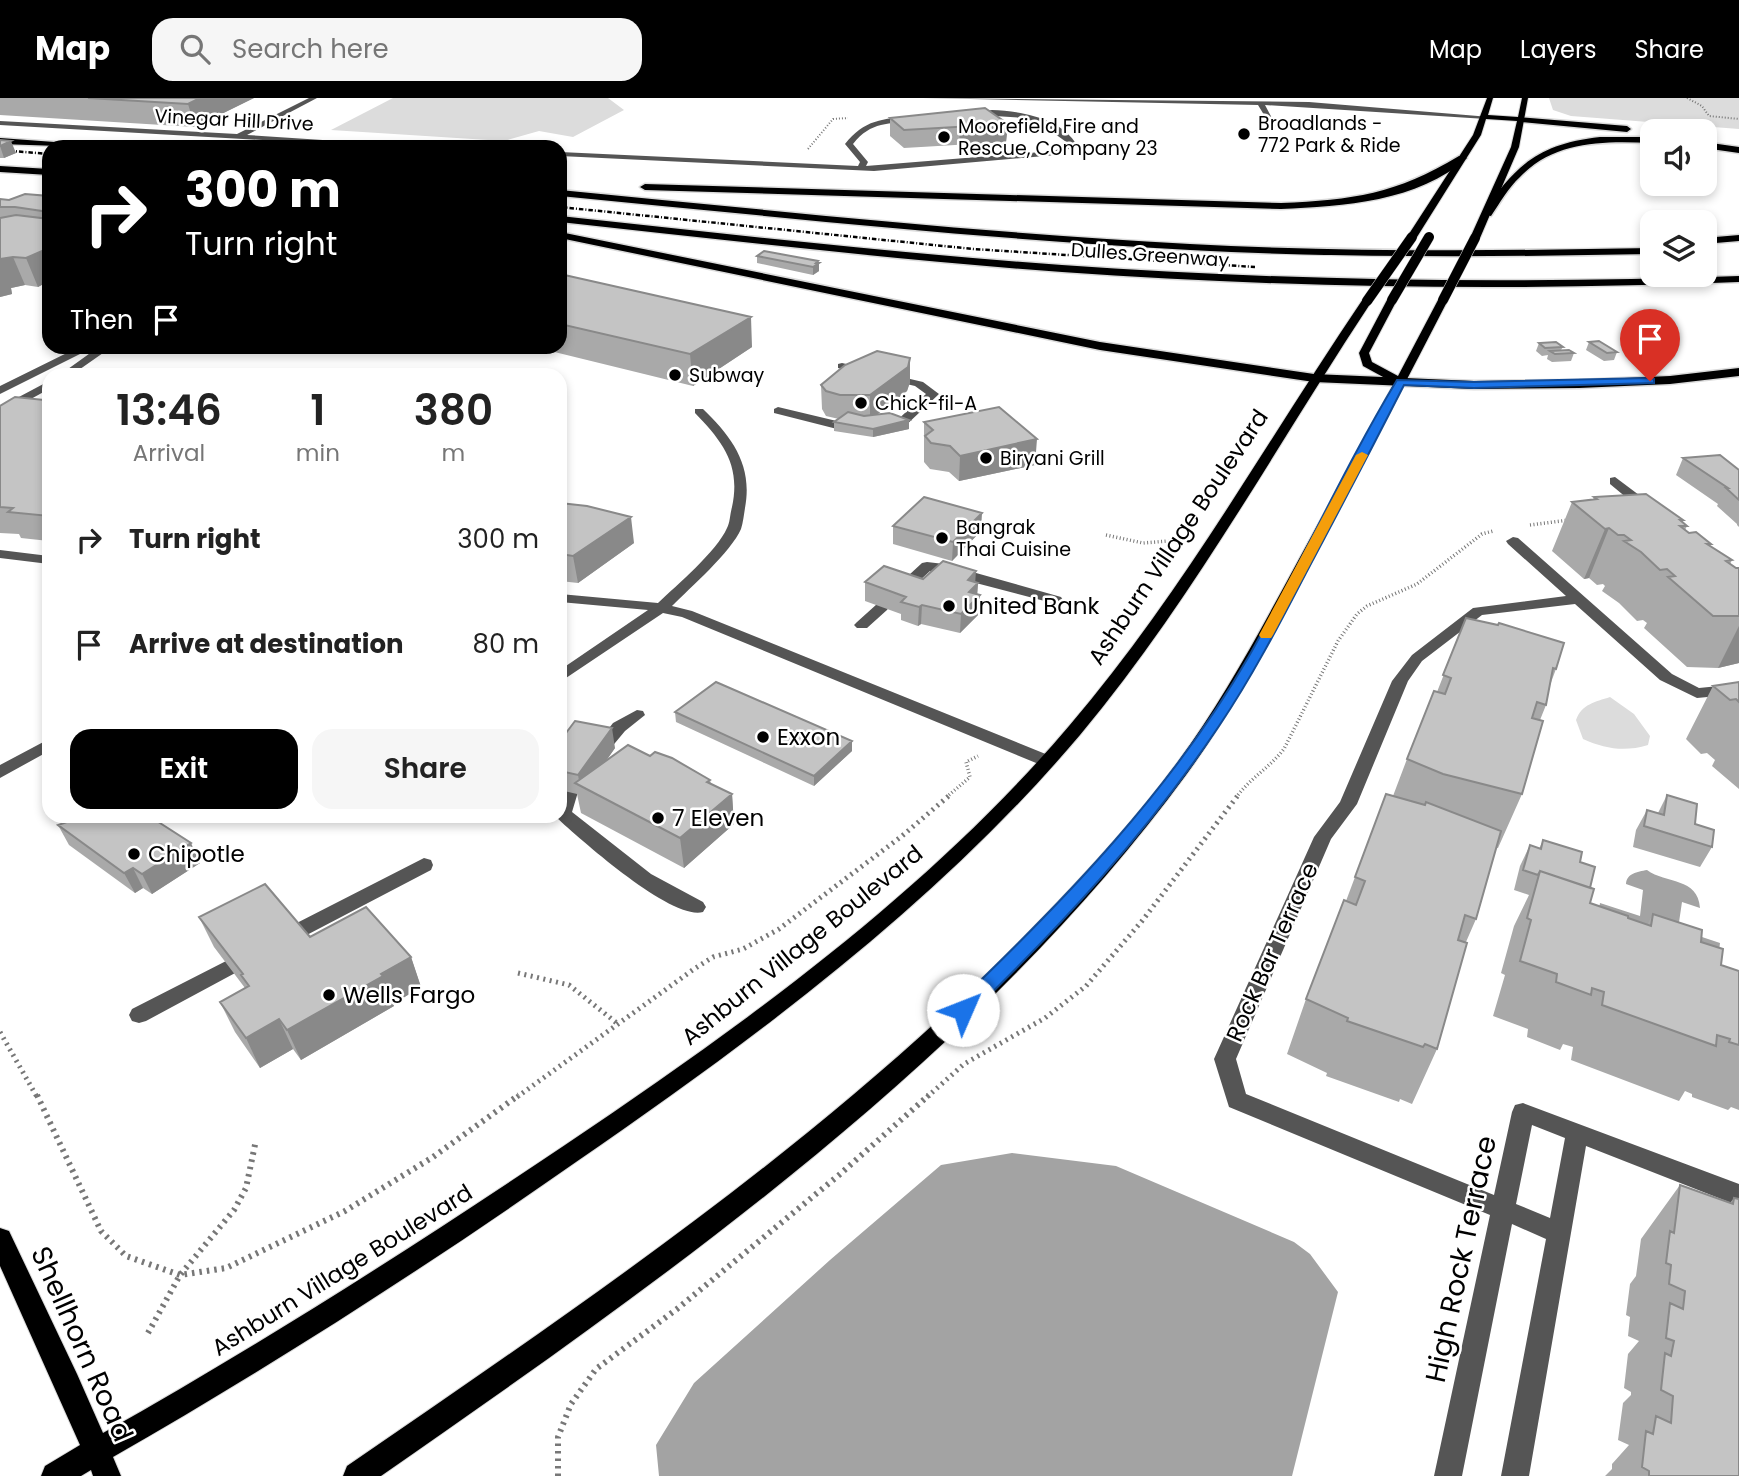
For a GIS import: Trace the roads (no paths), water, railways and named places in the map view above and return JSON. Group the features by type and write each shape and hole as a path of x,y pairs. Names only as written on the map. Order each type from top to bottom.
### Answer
{"highway":[{"path":"1521,119 1640,130"},
{"path":"1717,137 1739,139"},
{"path":"1487,214 1518,172 1553,150 1595,141 1640,140"},
{"path":"0,141 42,144"},
{"path":"1717,147 1739,150"},
{"path":"636,187 1281,206 1357,201 1384,196 1430,179 1462,158"},
{"path":"0,169 42,172"},
{"path":"567,183 585,184"},
{"name":"Dulles Greenway","path":"567,193 893,225 1126,243 1276,250 1509,253 1640,251"},
{"name":"Dulles Greenway","path":"567,220 887,253 1238,279 1525,284 1739,279"},
{"path":"567,236 1100,346 1186,361 1314,378 1474,385 1612,383 1739,372"},
{"path":"1717,240 1739,237"},
{"path":"1509,253 1640,246"},
{"path":"1717,249 1739,248"}],"main road":[{"name":"Ashburn Village Boulevard","path":"55,1476 101,1464 190,1397 442,1239 649,1101 885,918 985,826 1047,761 1121,674 1169,605 1314,378 1441,195 1486,117 1490,98"},
{"path":"357,1476 508,1372 702,1230 785,1164 929,1042 1014,960 1161,797 1214,723 1255,656 1401,382 1487,214 1515,147 1525,98"},
{"path":"1486,117 1521,119"},
{"path":"1401,382 1367,364 1364,352 1429,237 1441,195"},
{"name":"Shellhorn Road","path":"0,1239 68,1383 101,1464"}],"street":[{"path":"239,136 314,98"},
{"path":"926,98 1220,103 1263,100 1486,117"},
{"path":"935,98 935,107"},
{"path":"1220,103 1241,98"},
{"path":"1263,100 1272,126"},
{"path":"567,154 888,169 1046,155 1063,152 1073,145 1070,139 1053,128 1022,114 1003,111 955,115"},
{"path":"861,169 864,162 849,144 860,128 876,122 918,118"},
{"name":"Vinegar Hill Drive","path":"0,123 307,140"},
{"path":"47,368 75,354"},
{"path":"75,368 96,354"},
{"path":"842,366 919,384 929,389 933,394 899,425"},
{"path":"0,391 42,370"},
{"path":"0,412 42,388"},
{"path":"567,672 661,608 701,570 734,529 742,490 739,466 723,435 699,411"},
{"path":"778,411 841,426"},
{"path":"1615,481 1665,522"},
{"path":"1513,541 1666,677 1698,693 1739,690"},
{"path":"0,554 42,559"},
{"path":"901,590 927,566 1056,600"},
{"path":"567,599 661,608 687,614 1047,761"},
{"name":"Rock Bar Terrace","path":"1560,1233 1237,1100 1225,1059 1323,837 1349,804 1400,681 1418,658 1478,611 1579,599"},
{"path":"862,625 882,607"},
{"path":"604,745 619,727 637,715"},
{"path":"0,772 42,748"},
{"path":"567,797 569,792"},
{"path":"567,818 588,836 677,900 696,907"},
{"path":"294,933 424,865"},
{"path":"139,1015 230,967"},
{"name":"High Rock Terrace","path":"1448,1476 1522,1112 1739,1195"},
{"path":"1515,1476 1577,1135"}],"railway":[{"path":"0,150 42,153"},
{"path":"567,208 973,249 1255,267"}],"place":[{"name":"Broadlands - 772 Park & Ride","path":"1244,134"},
{"name":"Moorefield Fire and Rescue, Company 23","path":"944,137"},
{"name":"Subway","path":"675,375"},
{"name":"Chick-fil-A","path":"861,403"},
{"name":"Biryani Grill","path":"986,458"},
{"name":"Bangrak Thai Cuisine","path":"942,538"},
{"name":"United Bank","path":"949,606"},
{"name":"Exxon","path":"763,737"},
{"name":"7 Eleven","path":"658,818"},
{"name":"Chipotle","path":"134,854"},
{"name":"Wells Fargo","path":"329,995"}]}
